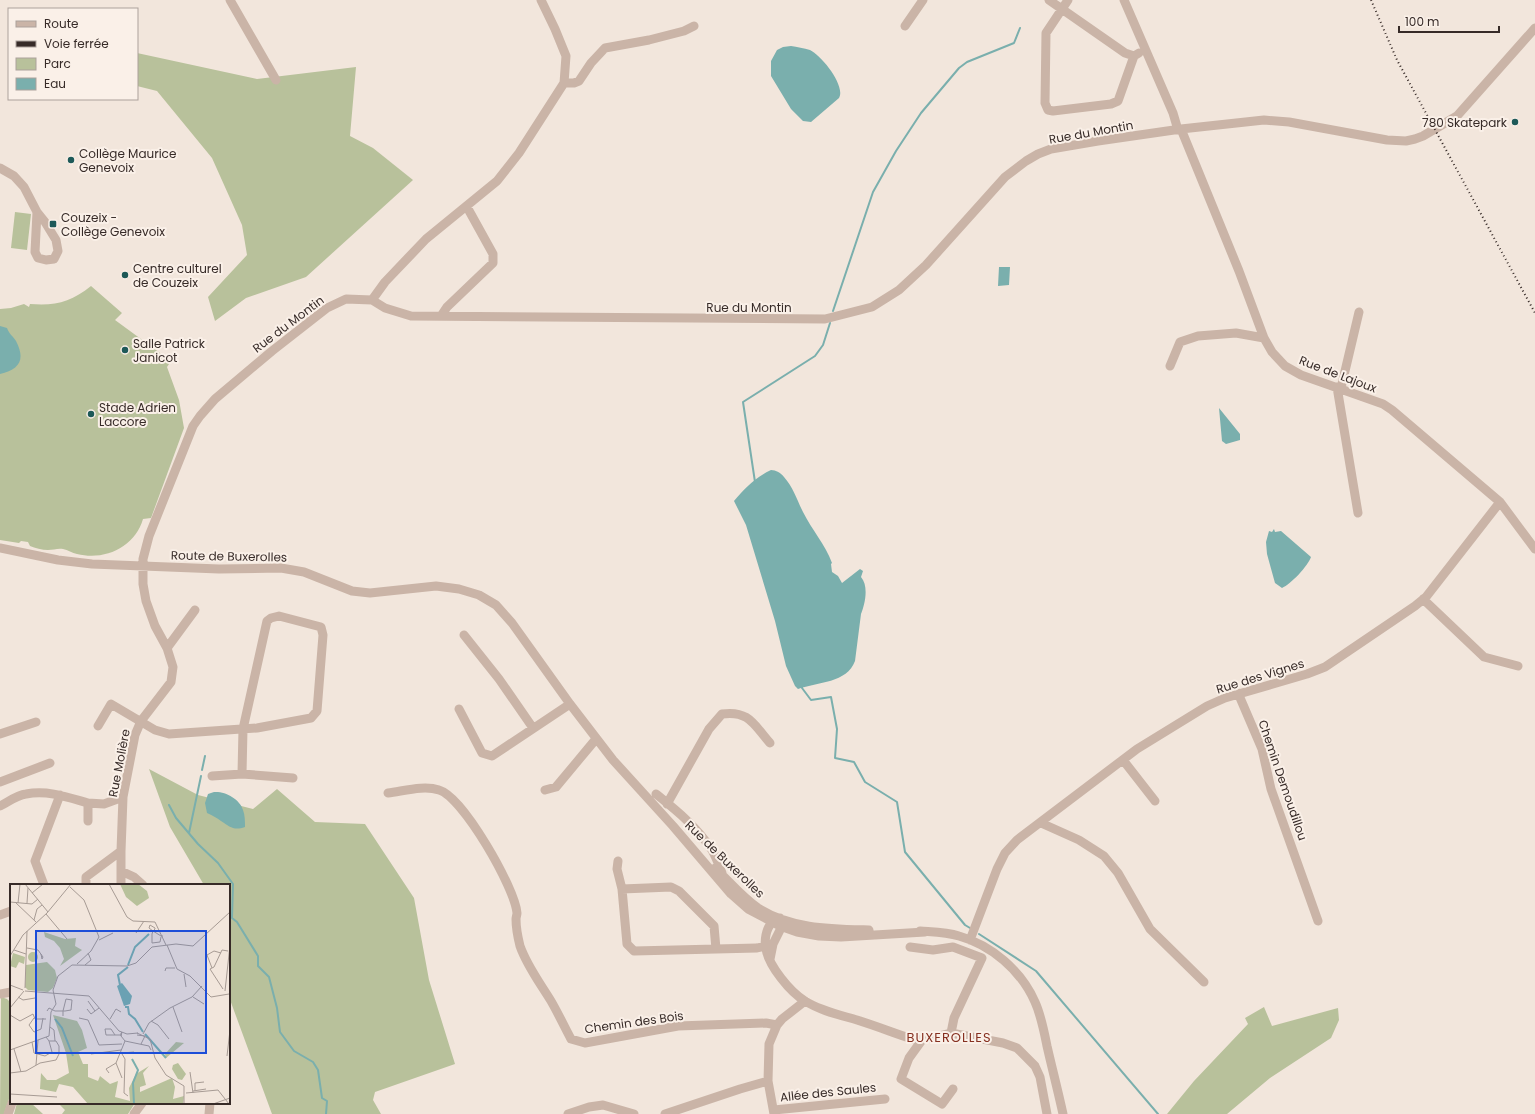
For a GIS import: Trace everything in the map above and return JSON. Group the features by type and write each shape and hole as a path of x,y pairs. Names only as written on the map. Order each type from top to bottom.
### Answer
{"street":[{"path":"230,0 276,80"},
{"path":"372,300 385,282 426,239 497,182 519,153 564,83 566,56 541,0"},
{"path":"905,26 923,0"},
{"path":"1049,0 1125,53 1134,56 1147,52"},
{"path":"1068,0 1046,33 1045,38 1045,103 1048,110 1053,111 1111,104 1118,100 1134,56"},
{"name":"Rue de Lajoux","path":"1124,0 1239,271 1264,338 1272,352 1285,366 1301,375 1383,404 1392,410 1500,502 1535,549"},
{"path":"564,83 574,83 579,81 605,48 649,40 684,31 694,26"},
{"name":"Rue du Montin","path":"142,566 149,536 188,438 193,426 205,409 272,351 327,308 346,299 372,300 385,308 411,316 825,319 872,307 899,290 926,266 1005,177 1026,160 1051,149 1179,129 1264,120 1289,122 1387,140 1406,141 1423,136 1457,116 1535,28"},
{"path":"0,168 14,176 24,187 37,212 56,240 58,251 54,259 46,260 38,258 35,252 37,212"},
{"path":"441,316 447,307 493,263 493,254 467,207"},
{"path":"1358,513 1339,388 1360,312"},
{"path":"1170,366 1180,342 1198,336 1236,333 1264,338"},
{"name":"Rue des Vignes","path":"970,940 997,869 1005,853 1017,840 1137,749 1207,706 1238,693 1308,674 1325,667 1415,606 1423,599 1500,502"},
{"name":"Route de Buxerolles","path":"0,548 68,562 219,569 281,568 304,572 352,591 370,593 436,586 459,589 479,595 496,606 508,619 540,661 570,704"},
{"name":"Rue Molière","path":"121,884 120,851 123,797 135,735 141,721 171,682 173,667 167,648 146,602 142,566"},
{"path":"1423,599 1484,657 1518,666"},
{"path":"167,648 195,610"},
{"path":"98,726 111,704 156,730 169,734 243,729 257,728 311,718 317,711 324,635 321,627 278,616 267,621 243,729 242,774"},
{"path":"464,635 500,679 534,728"},
{"name":"Chemin Demoudillou","path":"1238,693 1262,749 1270,789 1318,921"},
{"path":"459,709 482,753 492,756 570,704"},
{"name":"Rue de Buxerolles","path":"570,704 613,760 673,826 731,894 748,909 804,934 819,936 842,937 944,932 970,940 987,948 1003,960 1014,970 1026,986 1035,1002 1041,1020 1063,1114"},
{"path":"668,804 709,729 722,714 734,712 746,716 770,743"},
{"path":"0,734 36,722"},
{"path":"545,790 556,787 596,739"},
{"path":"1123,760 1155,801"},
{"path":"0,782 50,763"},
{"path":"212,776 242,774 294,778"},
{"name":"Chemin des Bois","path":"388,794 425,789 439,790 450,796 482,836 509,887 517,913 516,920 520,945 532,972 552,1002 570,1039 585,1043 678,1026 766,1023 777,1025"},
{"path":"0,806 25,794 50,793 88,803 104,804 123,797"},
{"path":"656,794 684,817 698,831 712,851 724,876"},
{"path":"44,884 35,861 60,795"},
{"path":"88,803 88,821"},
{"path":"673,826 684,817"},
{"path":"1041,823 1079,840 1104,856 1118,873 1150,929 1204,982"},
{"name":"Rue de Buxerolles","path":"673,826 746,898 777,923"},
{"path":"86,884 86,877 120,851"},
{"path":"618,861 617,869 622,889 627,944 634,951 765,946"},
{"path":"121,871 134,877 142,884"},
{"path":"622,889 671,887 679,891 714,926 716,949"},
{"path":"0,915 10,911"},
{"path":"770,959 773,944 780,930 777,923 768,929 765,946 770,959 778,974 792,990 805,1001 825,1010 912,1039 922,1040 951,1033 1003,1043 1018,1048 1035,1066 1040,1077 1047,1114"},
{"path":"910,946 933,950 953,947 982,958 954,1018 951,1033"},
{"path":"0,994 10,992"},
{"path":"774,1112 768,1081 769,1044 777,1025 782,1019 805,1001"},
{"path":"922,1040 909,1058 901,1079 942,1104 953,1090"},
{"path":"665,1114 768,1081"},
{"name":"Allée des Saules","path":"774,1112 885,1099"},
{"path":"8,1114 12,1104"},
{"path":"134,1114 141,1104"},
{"path":"209,1114 210,1104"},
{"path":"568,1114 589,1107 603,1105 634,1114"}],"green space":[{"path":"138,53 257,79 356,67 350,136 373,148 413,180 306,277 246,298 215,321 208,297 247,255 242,225 212,158 157,91 138,86"},
{"path":"15,212 31,214 27,250 11,248"},
{"name":"Stade Adrien Laccore","path":"91,286 122,313 115,320 171,361 167,367 179,400 184,428 151,518 143,519 139,529 133,537 118,550 88,556 75,554 63,549 39,549 30,546 28,542 21,541 19,543 0,540 0,309 11,308 24,304 29,307 30,304 63,302 77,296"},
{"path":"149,769 198,795 253,809 277,789 315,822 365,824 414,898 429,980 455,1064 375,1092 373,1100 381,1114 272,1114 230,1000 230,884 203,884 170,827"},
{"path":"1,997 10,1002 10,1051 9,1099 4,1114 0,1114"},
{"path":"1264,1007 1272,1026 1338,1008 1339,1020 1331,1038 1270,1078 1227,1114 1167,1114 1194,1081 1248,1024 1245,1018"},
{"path":"17,1104 32,1104 43,1114 14,1114"},
{"path":"59,1104 134,1104 128,1114 62,1114 65,1110"}],"water":[{"path":"791,46 808,49 821,58 832,72 839,86 839,98 811,122 803,121 791,109 771,76 771,61 777,50 783,47"},
{"path":"999,267 1010,267 1009,285 998,286"},
{"path":"0,326 7,328 16,341 19,348 20,359 19,363 12,370 0,374"},
{"path":"1219,408 1240,434 1240,440 1226,444 1222,441"},
{"path":"771,470 777,471 781,474 790,485 803,512 829,556 832,563 832,572 838,576 842,583 860,569 863,571 861,577 866,590 861,614 855,661 851,668 846,674 839,678 798,689 795,686 786,666 775,621 746,525 734,501 760,476"},
{"path":"1274,529 1275,532 1281,531 1311,557 1299,574 1290,583 1282,588 1275,583 1267,554 1266,542 1269,531 1272,532"},
{"path":"214,792 232,796 239,802 244,812 245,827 238,829 232,828 207,813 205,803 208,794"}],"waterway":[{"path":"833,311 873,192 896,151 921,113 959,68 967,62 1014,43 1020,28"},
{"path":"755,482 743,402 815,356 823,345 830,323"},
{"path":"802,686 811,700 831,697 837,729 835,758 854,762 865,782 897,802 905,852 965,925 970,928"},
{"path":"202,770 205,756"},
{"path":"189,833 201,776"},
{"path":"169,805 176,818 198,844 218,863 233,884 232,918 237,922 258,956 258,966 269,977 277,1008 280,1032 294,1051 313,1062 318,1070 322,1098 327,1101 326,1114"},
{"path":"979,934 1036,971 1158,1114"}],"railway":[{"path":"1371,0 1397,60 1535,313"}],"place":[{"name":"780 Skatepark","path":"1515,122"},
{"name":"Collège Maurice Genevoix","path":"71,160"},
{"name":"Couzeix - Collège Genevoix","path":"53,224"},
{"name":"Centre culturel de Couzeix","path":"125,275"},
{"name":"Salle Patrick Janicot","path":"125,350"},
{"name":"Stade Adrien Laccore","path":"91,414"}],"district":[{"name":"BUXEROLLES","path":"949,1037"}]}
